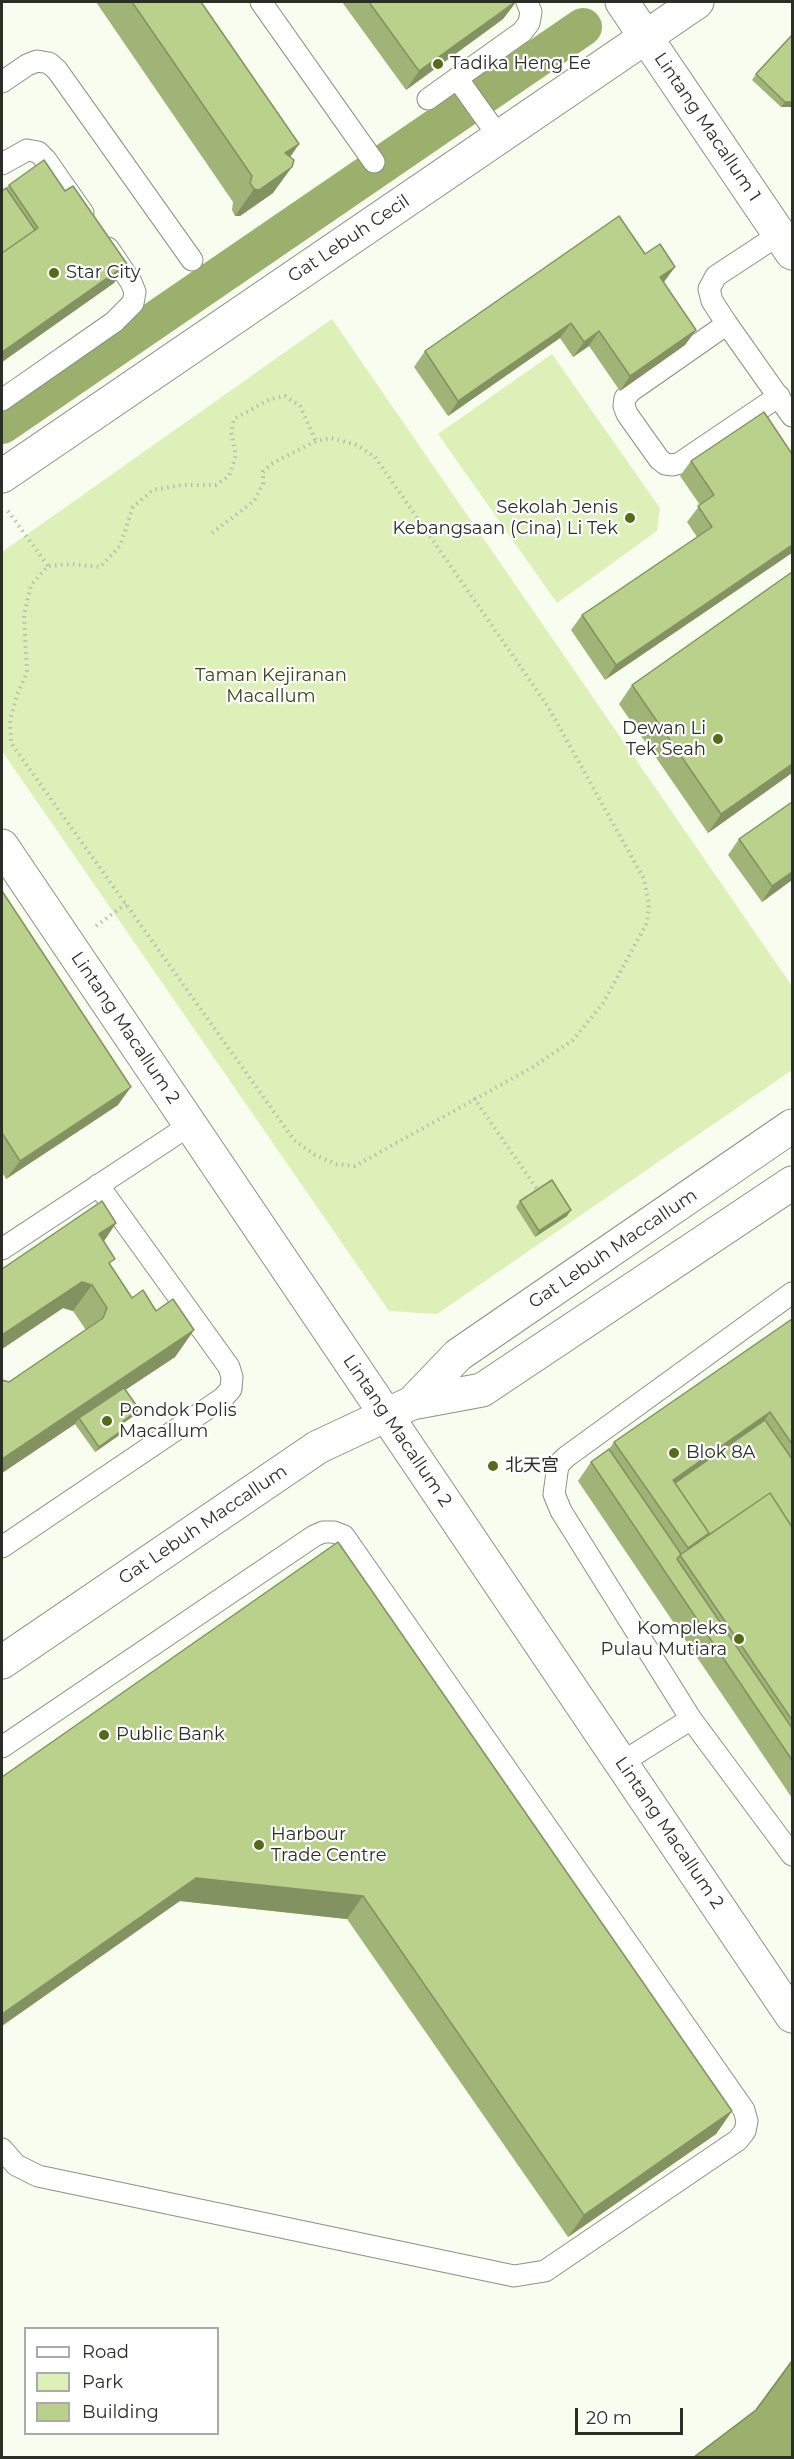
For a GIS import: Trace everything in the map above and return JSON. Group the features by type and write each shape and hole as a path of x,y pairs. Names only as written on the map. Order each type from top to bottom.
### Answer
{"street":[{"name":"Lintang Macallum 1","path":"622,2 786,244"},
{"name":"Gat Lebuh Cecil","path":"2,476 697,2"},
{"name":"Lintang Macallum 2","path":"2,846 190,1125 399,1409 621,1763 792,2016"},
{"name":"Gat Lebuh Maccallum","path":"399,1409 458,1355 792,1126"},
{"name":"Gat Lebuh Maccallum","path":"2,1662 318,1447 399,1409 482,1390 792,1183"}],"lane":[{"path":"261,2 374,162"},
{"path":"428,99 461,85 522,32 529,23 531,12 527,2"},
{"path":"2,82 27,64 37,61 48,63 57,70 192,260"},
{"path":"461,85 499,137"},
{"path":"2,164 27,150 38,152 95,230 131,282 135,292 134,303 114,322 2,400"},
{"path":"786,244 716,276 709,289 712,301 727,324 792,416"},
{"path":"727,324 631,391 625,398 624,406 627,414 659,459 664,464 680,463 779,396"},
{"path":"2,1249 190,1125"},
{"path":"2,1547 223,1398 231,1389 232,1377 228,1367 98,1185"},
{"path":"792,1293 566,1457 558,1465 554,1494 561,1511 691,1719 792,1855"},
{"path":"2,1747 314,1536 324,1532 334,1532 344,1536 737,2100 747,2121 745,2131 738,2140 545,2271 514,2276 38,2176 16,2165 2,2148"},
{"path":"621,1763 691,1719"}],"path":[{"path":"212,533 254,501 263,484 263,472 271,464 316,441 331,438 357,445 375,457 547,705 644,879 649,904 647,923 603,1003 573,1040 533,1067 355,1166 336,1164 294,1140 11,743 10,720 27,672 24,615 31,585 48,567 72,564 100,567 120,546 133,507 153,490 182,485 216,485 229,476 236,455 231,432 234,419 270,399 285,396 300,406 316,441"},
{"path":"8,510 48,567"},
{"path":"474,1098 539,1192"}],"green space":[{"name":"Taman Kejiranan Macallum","path":"332,319 792,986 792,1070 437,1314 389,1311 2,751 2,552"},
{"path":"552,354 660,508 657,531 557,603 438,434"}],"shaded area":[{"path":"792,2361 792,2457 694,2457 756,2410"}],"building":[{"path":"132,2 201,2 299,144 285,153 294,160 292,167 259,190 254,189 250,183 252,176"},
{"path":"369,2 515,2 419,71"},
{"path":"792,35 792,102 785,102 756,74"},
{"name":"Star City","path":"44,160 65,191 73,186 127,264 2,352 2,253 38,228 9,185"},
{"path":"6,188 35,230 2,253 2,191"},
{"path":"619,216 645,254 660,244 675,267 660,277 696,330 630,376 599,331 584,342 571,323 458,401 425,351"},
{"path":"764,412 792,454 792,545 616,665 582,615 712,527 698,506 714,495 691,461"},
{"name":"Dewan Li Tek Seah","path":"792,572 792,764 721,814 632,685"},
{"path":"792,802 792,872 772,886 739,839"},
{"path":"2,891 131,1087 20,1161 2,1133"},
{"path":"552,1180 571,1210 539,1231 520,1201"},
{"path":"102,1201 116,1223 99,1234 115,1259 109,1263 132,1298 143,1290 156,1311 173,1299 194,1330 2,1459 2,1380 9,1382 103,1318 107,1308 92,1285 82,1282 2,1335 2,1269"},
{"name":"Blok 8A","path":"792,1319 792,1444 770,1412 673,1480 709,1533 688,1548 614,1442"},
{"path":"124,1388 139,1409 122,1422 125,1428 99,1447 79,1418"},
{"path":"765,1420 792,1459 792,1527 770,1493 707,1536 709,1533 675,1483"},
{"path":"609,1449 681,1554 677,1559 792,1728 792,1760 591,1462"},
{"path":"770,1493 792,1527 792,1720 680,1555"},
{"name":"Harbour Trade Centre","path":"338,1542 732,2111 584,2215 363,1896 196,1878 2,2014 2,1777"}],"waterway":[{"path":"2,425 583,27"}],"place":[{"name":"Tadika Heng Ee","path":"438,64"},
{"name":"Star City","path":"54,273"},
{"name":"Sekolah Jenis Kebangsaan (Cina) Li Tek","path":"630,518"},
{"name":"Dewan Li Tek Seah","path":"718,739"},
{"name":"Pondok Polis Macallum","path":"107,1421"},
{"name":"Blok 8A","path":"674,1453"},
{"name":"北天宫","path":"493,1466"},
{"name":"Kompleks Pulau Mutiara","path":"739,1639"},
{"name":"Public Bank","path":"104,1735"},
{"name":"Harbour Trade Centre","path":"259,1845"}]}
